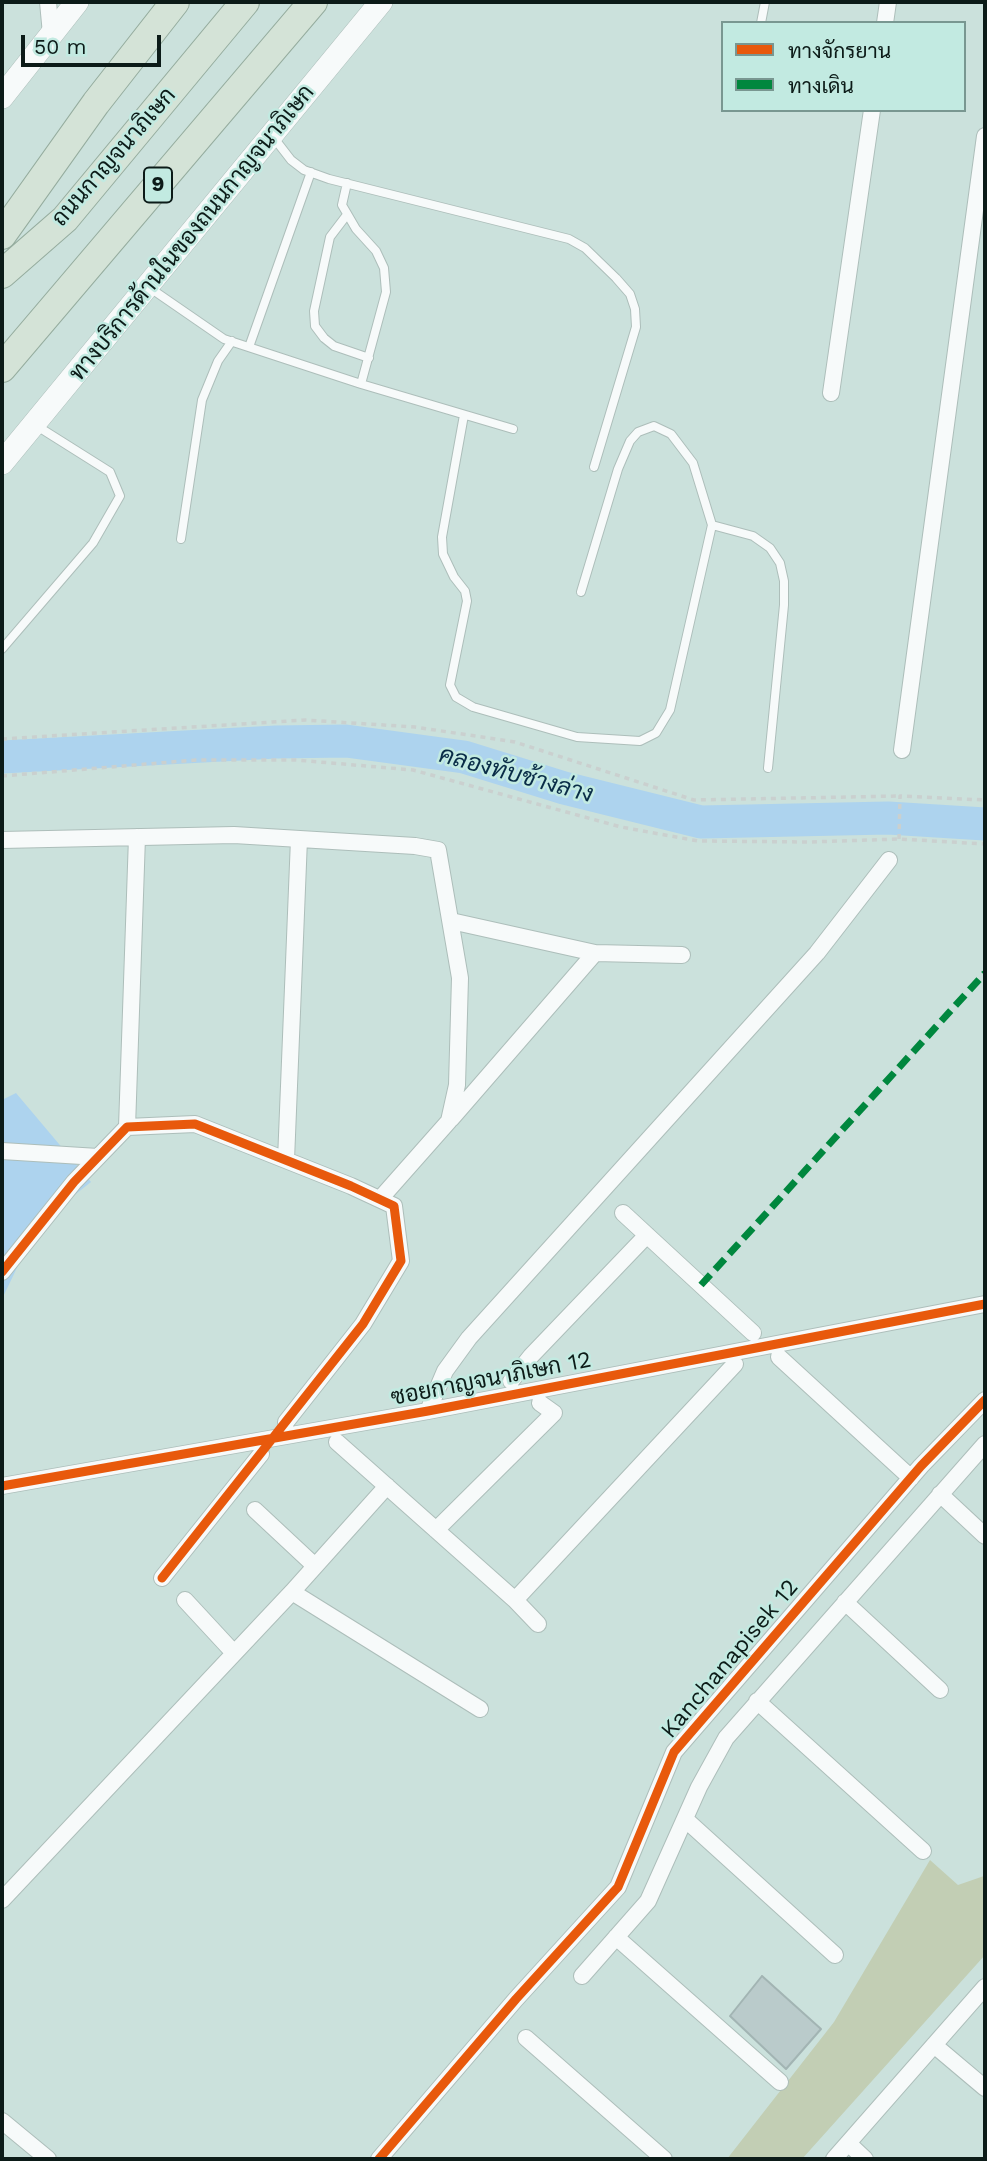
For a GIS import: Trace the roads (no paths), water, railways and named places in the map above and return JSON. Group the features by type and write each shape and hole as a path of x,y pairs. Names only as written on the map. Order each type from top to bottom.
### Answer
{"highway":[{"name":"ถนนกาญจนาภิเษก","path":"2,234 96,103 175,2"},
{"name":"ถนนกาญจนาภิเษก","path":"2,274 65,219 245,2"},
{"name":"9","path":"2,368 313,2"}],"main road":[{"path":"4,89 77,2"},
{"name":"ทางบริการด้านในของถนนกาญจนาภิเษก","path":"2,463 381,2"}],"street":[{"path":"48,2 51,34"},
{"path":"885,21 888,2"},
{"path":"831,393 872,112"},
{"path":"902,750 985,136"},
{"path":"2,840 234,835 415,846 438,850 460,978 457,1085 449,1121"},
{"path":"2,1272 74,1182 127,1127 137,837"},
{"path":"286,1160 299,839"},
{"path":"428,1411 445,1371 469,1338 817,953 889,860"},
{"path":"451,921 595,953 681,955"},
{"path":"380,1199 595,953"},
{"path":"127,1127 195,1124 394,1206 401,1261 363,1324 286,1422"},
{"path":"2,1151 98,1157"},
{"path":"623,1213 757,1337"},
{"path":"510,1381 647,1235"},
{"name":"ซอยกาญจนาภิเษก 12","path":"2,1486 428,1411 979,1303 985,1304"},
{"path":"779,1357 911,1478"},
{"path":"515,1600 735,1364"},
{"name":"Kanchanapisek 12","path":"379,2159 516,1999 618,1886 674,1752 911,1478 985,1400"},
{"path":"436,1530 554,1413 540,1403"},
{"path":"337,1441 515,1600 538,1624"},
{"path":"582,1976 648,1901 720,1748 757,1701 985,1444"},
{"path":"162,1578 261,1454"},
{"path":"2,1900 292,1592 387,1486"},
{"path":"940,1494 985,1536"},
{"path":"255,1510 315,1566"},
{"path":"292,1592 480,1709"},
{"path":"186,1600 234,1653"},
{"path":"845,1602 940,1690"},
{"path":"757,1701 923,1851"},
{"path":"685,1819 835,1955"},
{"path":"616,1937 780,2082"},
{"path":"834,2159 985,1987"},
{"path":"526,2038 664,2159"},
{"path":"934,2045 985,2088"},
{"path":"2,2121 48,2159"},
{"path":"848,2143 865,2159"}],"lane":[{"path":"761,21 765,2"},
{"path":"272,136 291,160 311,173 569,239 585,248 616,278 630,294 635,309 636,327 594,467"},
{"path":"249,347 311,173"},
{"path":"347,183 342,205 346,216 376,251 384,268 386,292 361,384"},
{"path":"346,216 330,237 314,311 315,326 334,346 369,358"},
{"path":"148,286 224,339 361,384 513,429"},
{"path":"180,539 202,400 218,361 232,341"},
{"path":"464,415 442,537 443,554 454,577 465,591 467,601 450,685 456,697 474,707 577,737 640,741 656,733 670,710 712,525 693,463 671,434 654,426 638,432 630,441 618,469 581,592"},
{"path":"2,649 93,543 120,496 110,472 34,424"},
{"path":"712,525 752,536 770,548 780,563 784,581 783,605 768,768"}],"water":[{"path":"16,1093 91,1182 38,1224 2,1299 2,1100"}],"waterway":[{"name":"คลองทับช้างล่าง","path":"2,757 276,742 346,741 464,757 564,788 701,822 888,818 985,824"}]}
